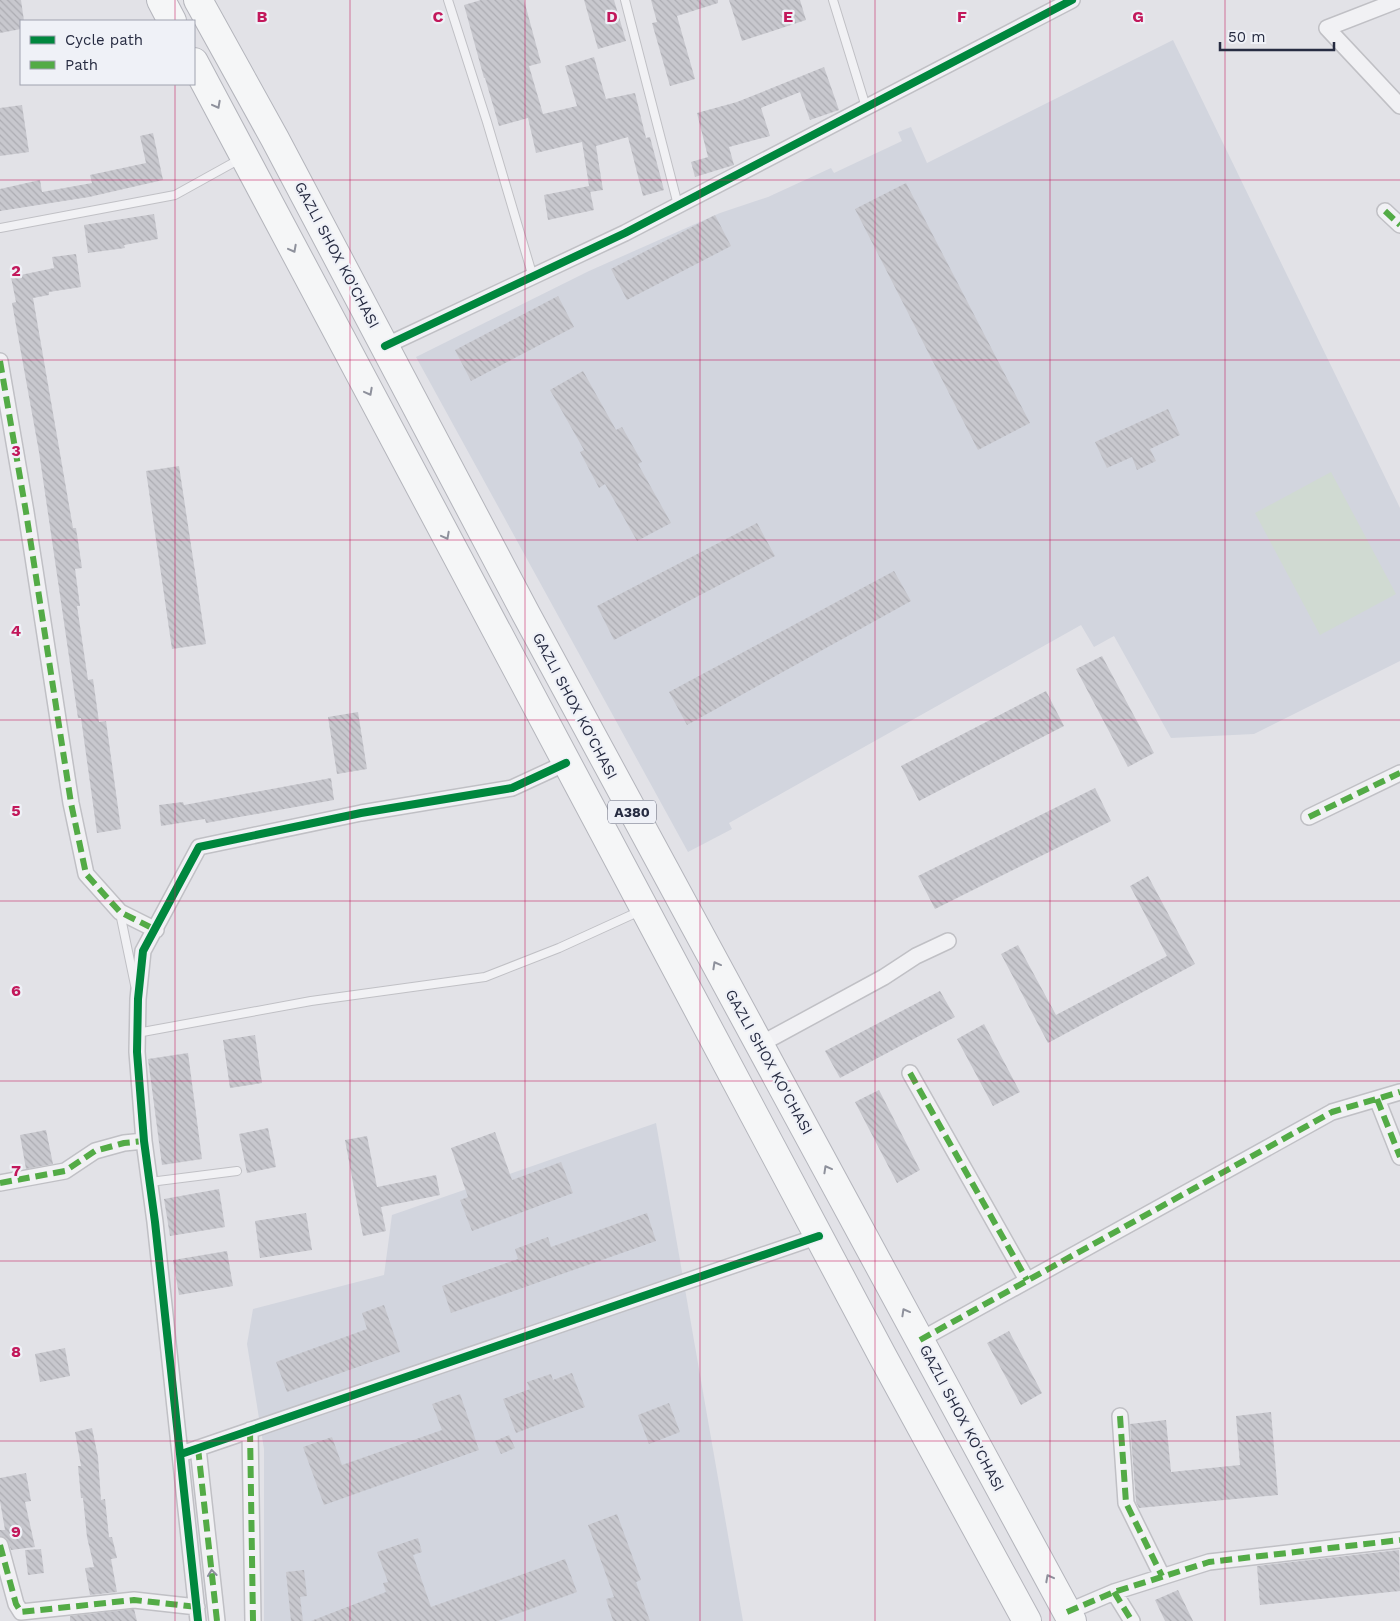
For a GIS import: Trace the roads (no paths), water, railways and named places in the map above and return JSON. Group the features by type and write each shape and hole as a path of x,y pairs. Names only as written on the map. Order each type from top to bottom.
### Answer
{"highway":[{"path":"161,0 171,20"},
{"name":"GAZLI SHOX KO'CHASI","path":"198,0 275,139 526,614 1070,1616"},
{"name":"A380","path":"195,64 566,763 1027,1621"}],"street":[{"path":"385,346 533,277 678,205 1072,0"},
{"path":"1399,0 1327,28 1400,106"},
{"path":"1385,211 1400,225"},
{"path":"0,361 26,512 71,803 86,874 120,912 156,930"},
{"path":"0,1545 16,1604 22,1612 134,1600 198,1614 144,1141 137,1052 138,999 143,951 199,847 360,813 512,788 566,763"},
{"path":"1309,817 1400,773"},
{"path":"759,1045 884,977 916,956 948,941"},
{"path":"910,1073 1026,1280"},
{"path":"920,1340 1332,1112 1400,1092"},
{"path":"1377,1098 1400,1157"},
{"path":"0,1183 65,1171 95,1151 124,1143 144,1141"},
{"path":"181,1454 819,1236"},
{"path":"1120,1416 1126,1504 1162,1576"},
{"path":"250,1430 254,1621"},
{"path":"198,1448 217,1621"},
{"path":"1070,1616 1114,1592 1209,1562 1334,1546 1400,1540"},
{"path":"1114,1592 1132,1621"}],"lane":[{"path":"448,0 533,277"},
{"path":"625,0 678,205"},
{"path":"833,0 866,107"},
{"path":"0,228 175,195 244,157"},
{"path":"138,1034 311,1001 485,977 559,948 644,908"},
{"path":"120,912 138,999"},
{"path":"150,1182 237,1171"}]}
